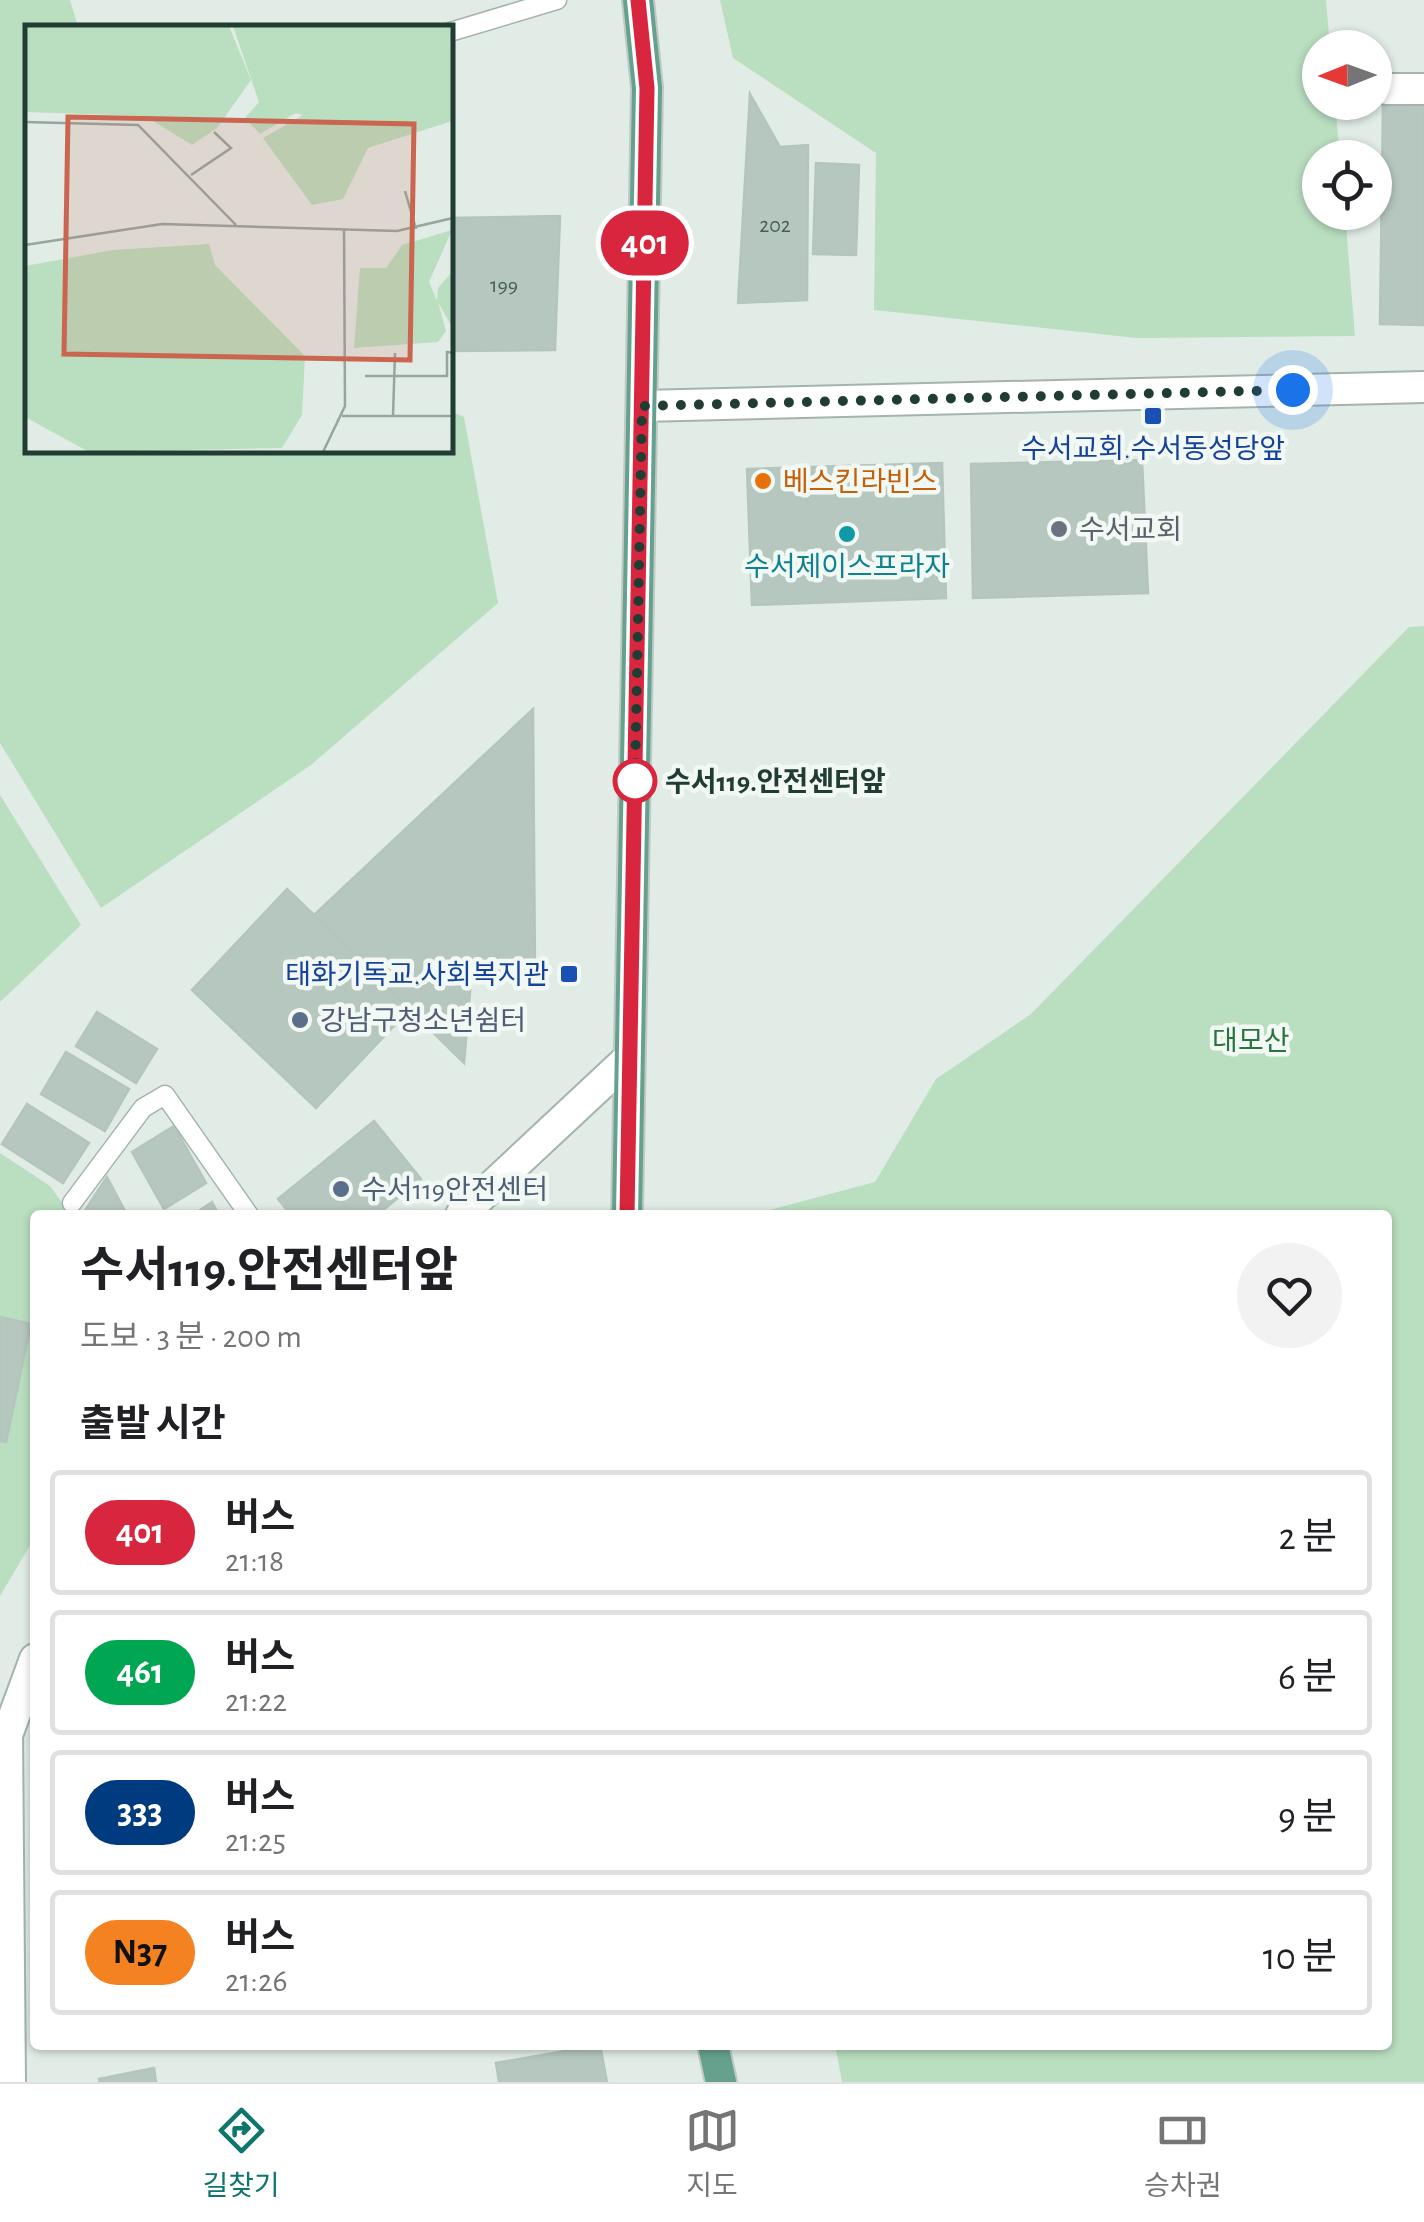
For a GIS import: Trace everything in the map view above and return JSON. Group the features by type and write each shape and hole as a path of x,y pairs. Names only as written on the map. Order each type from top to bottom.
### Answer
{"main road":[{"path":"627,1210 647,88 638,0"},
{"path":"714,2050 721,2082"}],"street":[{"path":"1392,89 1424,89"},
{"path":"642,406 1424,387"},
{"path":"466,1210 629,1058"},
{"path":"10,2082 7,1735 30,1673"}],"lane":[{"path":"452,31 558,0"},
{"path":"72,1203 143,1108 165,1095 246,1210"}],"green space":[{"path":"0,0 70,0 77,25 25,25 25,452 452,452 452,412 464,417 498,603 311,765 101,908 0,743"},
{"path":"720,0 1326,0 1329,30 1302,30 1302,120 1337,120 1338,140 1302,140 1302,230 1346,230 1355,336 1137,338 874,310 876,153 733,58"},
{"name":"대모산","path":"1424,626 1424,2082 842,2082 836,2050 1392,2050 1392,1210 770,1210 875,1182 936,1079 1031,1014 1409,627"},
{"path":"0,795 81,925 0,1002"},
{"path":"0,1153 50,1186 67,1210 30,1210 30,1545 0,1596"}],"building":[{"path":"750,94 780,147 808,145 807,300 738,303"},
{"path":"1392,105 1424,106 1424,325 1380,324 1381,230 1392,230 1392,140 1383,140 1383,120 1392,120"},
{"path":"816,163 859,165 856,255 813,254"},
{"path":"560,216 555,350 452,351 452,218"},
{"name":"수서교회","path":"1142,460 1148,593 973,598 971,464"},
{"name":"수서제이스프라자","path":"942,463 946,598 752,605 747,469"},
{"path":"533,709 535,975 471,981 464,1063 314,915"},
{"path":"287,889 411,1008 316,1108 192,990"},
{"path":"97,1012 157,1049 136,1083 76,1046"},
{"path":"66,1052 129,1089 105,1131 41,1094"},
{"path":"27,1104 89,1143 63,1183 2,1144"},
{"path":"374,1121 421,1179 383,1210 287,1210 278,1199"},
{"path":"174,1126 206,1183 164,1209 132,1152"},
{"path":"107,1177 124,1210 85,1210"},
{"path":"212,1202 216,1210 200,1210"},
{"path":"0,1317 30,1324 30,1329 6,1442 0,1441"},
{"path":"571,2050 601,2050 607,2082 499,2082 496,2063"},
{"path":"154,2068 156,2082 99,2079"}],"bus line":[{"name":"401","path":"627,1210 647,88 638,0"}],"place":[{"name":"수서교회.수서동성당앞","path":"1153,416"},
{"name":"베스킨라빈스","path":"763,481"},
{"name":"수서교회","path":"1059,529"},
{"name":"수서제이스프라자","path":"847,534"},
{"name":"수서119.안전센터앞","path":"635,781"},
{"name":"태화기독교.사회복지관","path":"569,974"},
{"name":"강남구청소년쉼터","path":"300,1020"},
{"name":"수서119안전센터","path":"341,1189"}],"route":[{"path":"635,781 642,406 1293,390"}]}
